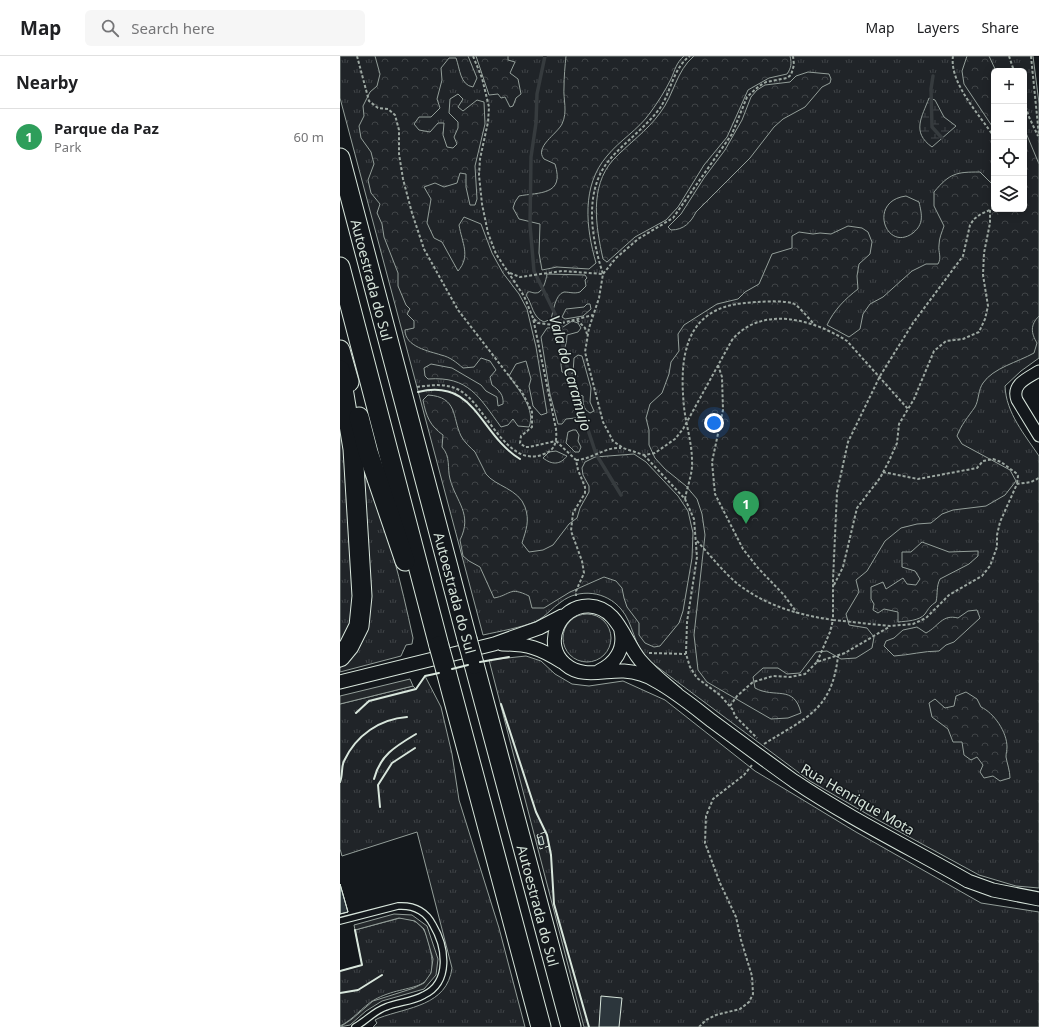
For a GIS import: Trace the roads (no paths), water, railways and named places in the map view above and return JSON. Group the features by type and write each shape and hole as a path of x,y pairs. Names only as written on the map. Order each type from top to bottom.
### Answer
{"highway":[{"name":"Autoestrada do Sul","path":"340,158 571,1027"},
{"name":"Autoestrada do Sul","path":"340,267 439,646 542,1027"},
{"path":"340,350 375,474 415,588 434,626"},
{"path":"340,370 353,449 362,596 361,616 357,630 349,646 340,657"}],"street":[{"path":"1039,371 1019,384 1015,393 1017,400 1039,436"},
{"path":"340,682 494,644 546,625 578,607 597,607 609,613 620,628 633,652 641,662 677,694"},
{"path":"565,664 555,648 554,635 559,622 567,613"},
{"path":"592,673 610,665 618,654 622,641 620,628"},
{"path":"494,644 511,644 540,649 577,672 592,673 618,671 637,673 651,678 677,694"},
{"name":"Rua Henrique Mota","path":"677,694 757,755 817,796 968,881 993,890 1039,899"}],"lane":[{"path":"340,921 398,906 412,907 424,912 431,921 436,929 442,953 444,969 441,978 432,990 424,995 384,1007 363,1025 355,1027"}],"waterway":[{"name":"Vala do Caramujo","path":"545,56 537,94 536,123 531,157 530,225 534,271 561,326 564,357 596,454 621,495"},
{"name":"Vala do Caramujo","path":"933,76 931,89 932,127 942,138"}],"place":[{"name":"Parque da Paz","path":"746,524"}]}
